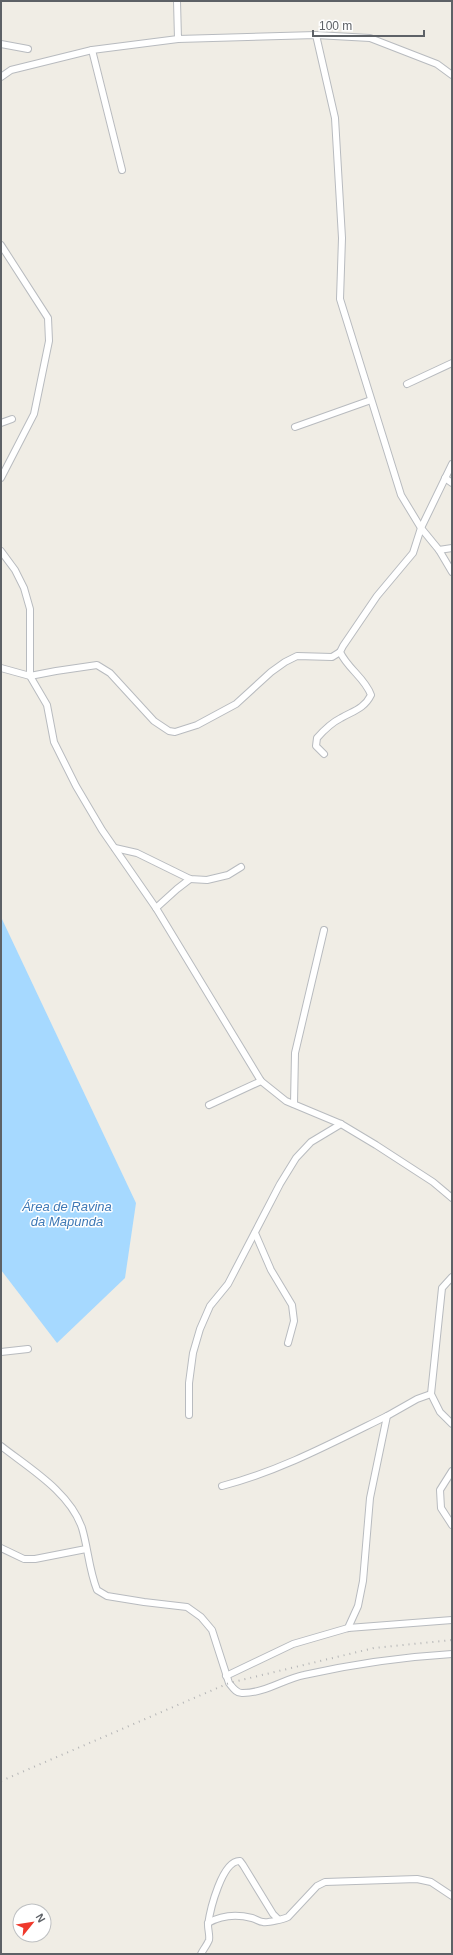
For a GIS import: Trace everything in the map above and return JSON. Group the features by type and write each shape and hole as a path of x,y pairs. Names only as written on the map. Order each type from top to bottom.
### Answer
{"street":[{"path":"177,1 178,39"},
{"path":"316,35 335,118 342,238 340,299 400,495 421,528 439,550 452,572"},
{"path":"1,77 11,70 92,50 178,39 316,35 370,38 437,64 452,75"},
{"path":"1,44 28,49"},
{"path":"92,50 122,170"},
{"path":"1,245 48,318 49,341 34,414 1,478"},
{"path":"407,384 452,363"},
{"path":"296,427 371,400"},
{"path":"1,423 12,419"},
{"path":"1,668 30,676 56,670 97,665 110,673 154,721 169,731 176,732 197,725 236,704 266,676 285,662 297,656 332,657 340,652 376,596 413,553 421,528 452,464"},
{"path":"445,478 452,483"},
{"path":"439,550 452,548"},
{"path":"1,552 15,570 24,588 30,609 30,676 47,705 54,742 76,786 115,848 156,908 261,1081 286,1101 341,1124 426,1178 452,1198"},
{"path":"324,754 316,746 316,738 340,718 357,711 367,703 371,695 368,687 345,662 340,652"},
{"path":"115,848 137,854 190,879 207,880 228,875 241,867"},
{"path":"156,908 190,879"},
{"path":"294,1104 295,1053 324,930"},
{"path":"209,1105 261,1081"},
{"path":"189,1415 189,1383 193,1354 200,1329 210,1306 228,1284 280,1184 296,1158 311,1142 341,1124"},
{"path":"255,1233 271,1270 292,1305 294,1321 288,1343"},
{"path":"452,1277 442,1288 431,1394 440,1412 452,1424"},
{"path":"1,1352 28,1349"},
{"path":"222,1486 248,1479 287,1463 387,1416 417,1399 431,1394"},
{"path":"348,1628 358,1606 364,1580 370,1498 387,1416"},
{"path":"1,1446 53,1488 70,1506 81,1527 97,1590 102,1594 144,1602 187,1607 201,1617 212,1630 226,1676 235,1690 242,1694 256,1692 302,1675 377,1660 452,1654"},
{"path":"452,1471 440,1490 441,1508 452,1525"},
{"path":"1,1548 24,1559 35,1559 86,1549"},
{"path":"226,1676 293,1644 348,1628 452,1620"},
{"path":"201,1954 209,1940 208,1923 214,1897 221,1879 230,1864 235,1860 240,1860 244,1865 273,1914 278,1919"},
{"path":"208,1923 219,1917 227,1916 253,1918 264,1922 288,1917 317,1886 325,1882 417,1879 430,1882 452,1896"}],"water":[{"name":"Área de Ravina da Mapunda","path":"1,917 136,1203 125,1278 57,1343 1,1270"}],"railway":[{"path":"1,1781 229,1683 374,1648 452,1640"}]}
